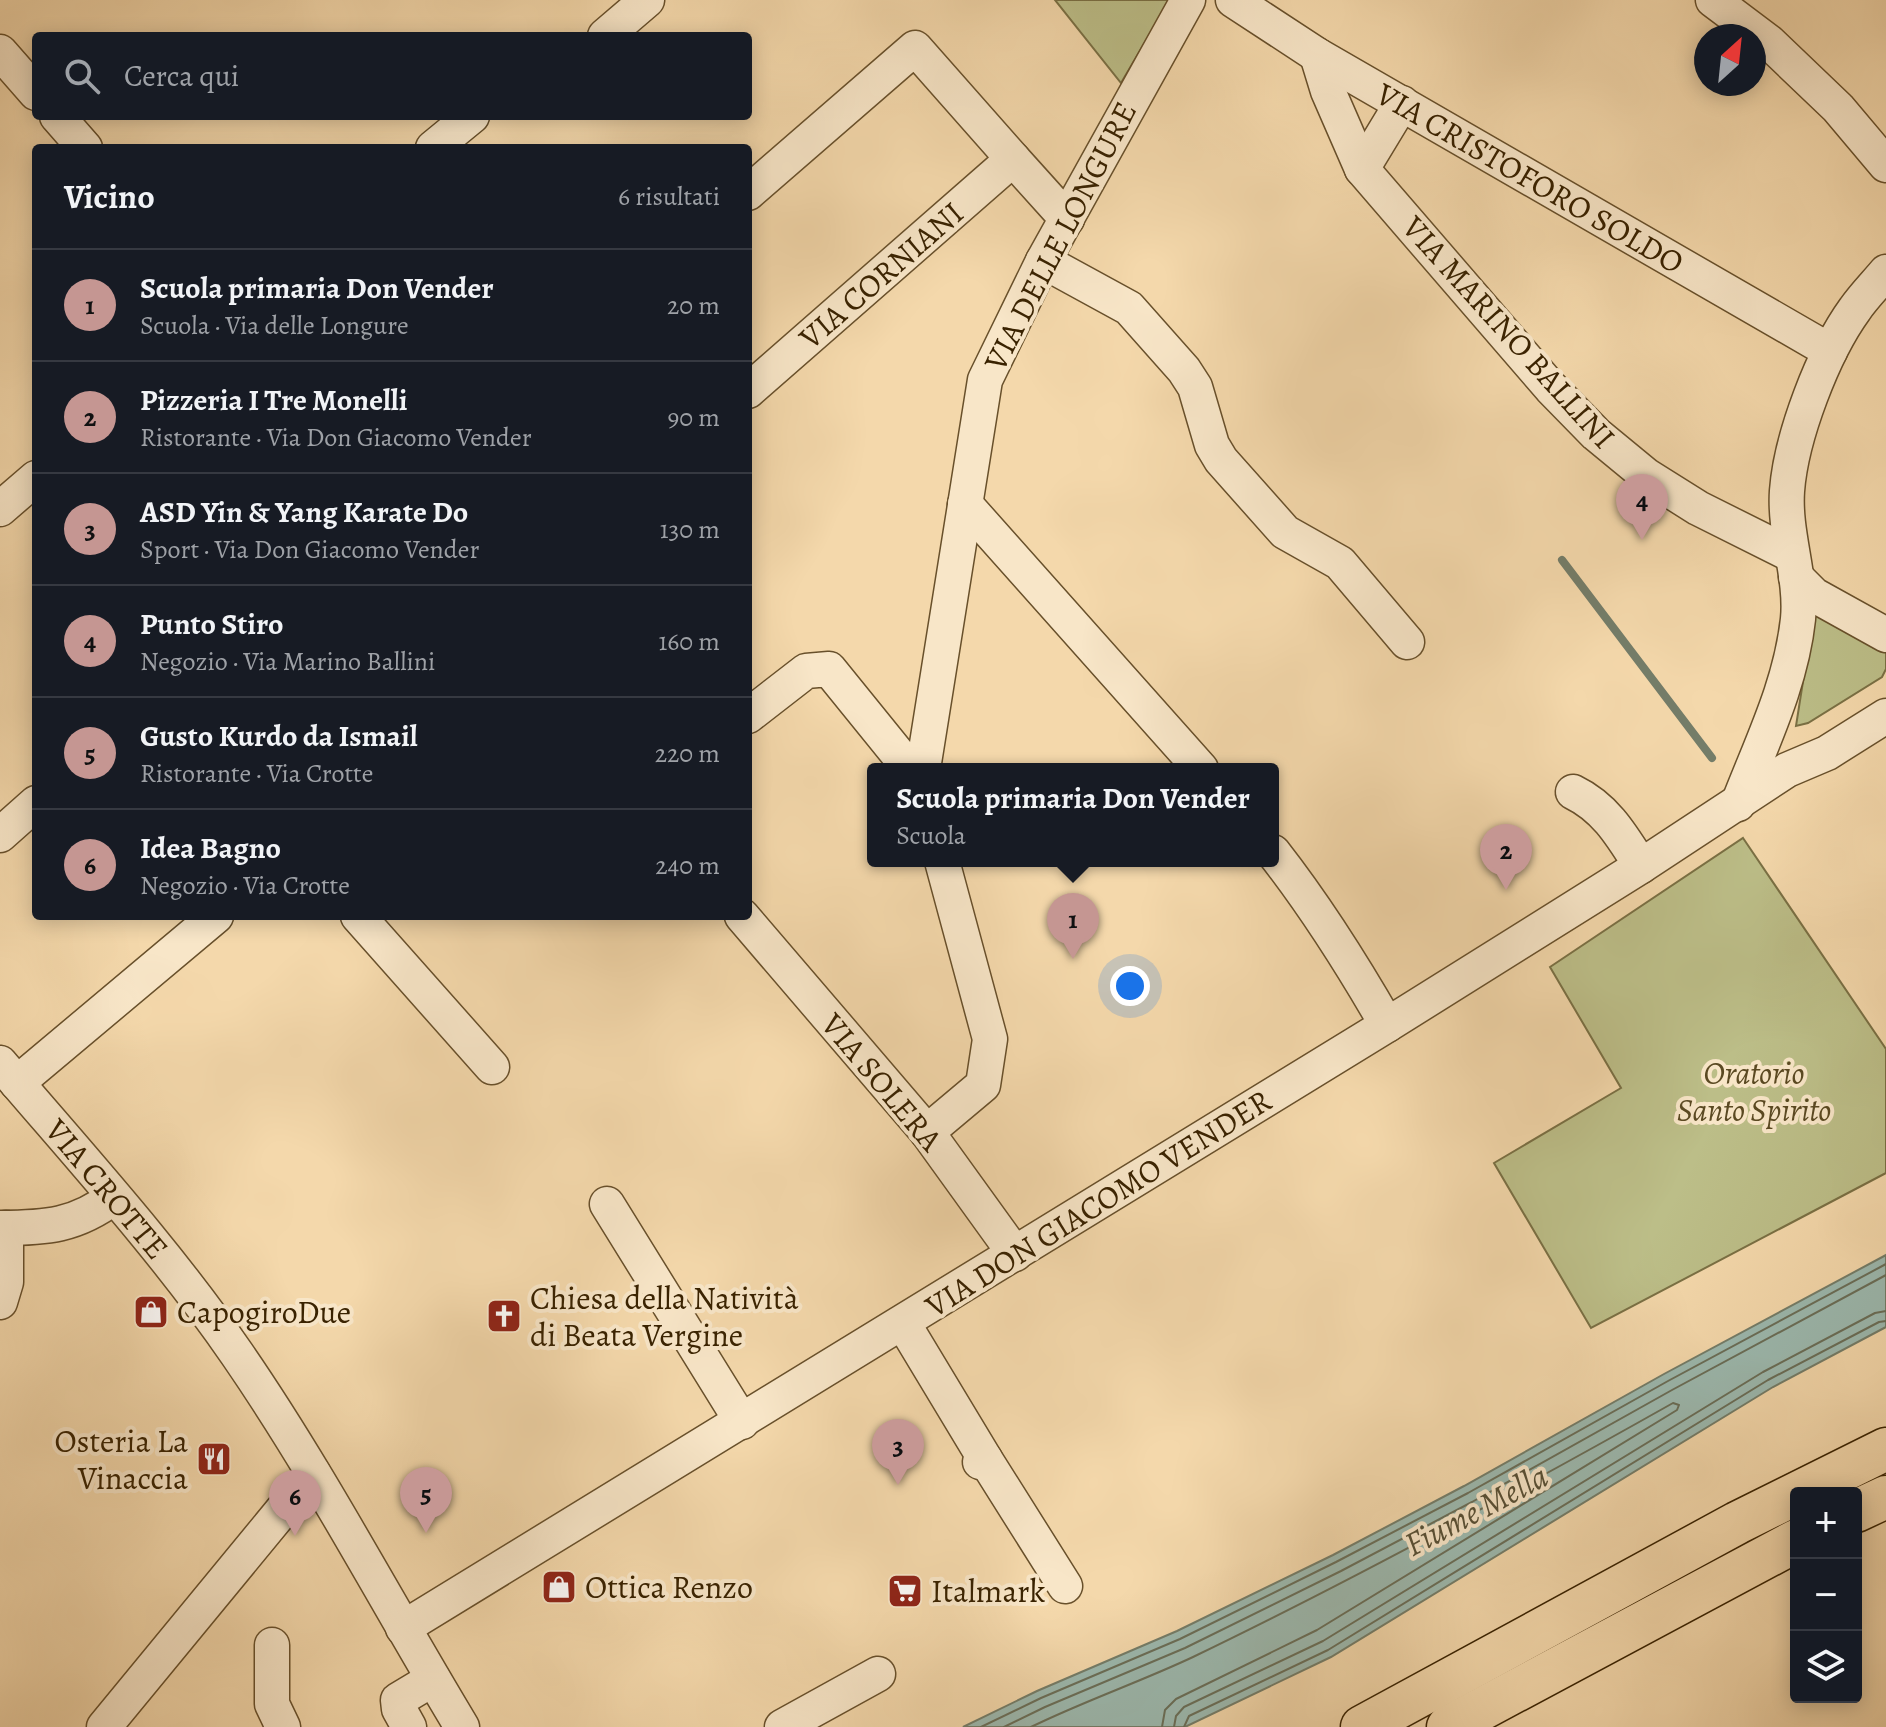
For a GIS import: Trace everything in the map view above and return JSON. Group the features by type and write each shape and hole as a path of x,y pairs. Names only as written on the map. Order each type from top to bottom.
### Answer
{"main road":[{"path":"1362,1727 1737,1523 1886,1449"},
{"path":"1862,1508 1886,1497"},
{"path":"1448,1727 1790,1544"}],"street":[{"path":"610,32 647,0"},
{"name":"VIA DELLE LONGURE","path":"924,763 985,380 1043,261 1188,0"},
{"name":"VIA CRISTOFORO SOLDO","path":"1233,0 1317,55 1830,351"},
{"path":"1713,0 1769,42 1838,108 1886,165"},
{"path":"752,190 915,48 1067,219"},
{"path":"0,52 32,88"},
{"name":"VIA MARINO BALLINI","path":"1317,55 1328,91 1362,169 1551,388 1596,434 1647,476 1794,566 1814,595 1886,635"},
{"path":"1362,169 1402,103"},
{"path":"60,120 82,144"},
{"path":"438,144 467,120"},
{"name":"VIA CORNIANI","path":"752,387 1013,159"},
{"path":"1043,261 1129,308 1184,370 1195,387 1212,445 1221,460 1285,532 1340,563 1407,642"},
{"path":"1738,804 1784,688 1798,619 1787,492 1801,424 1830,351 1854,310 1886,272"},
{"path":"0,509 32,481"},
{"path":"965,504 1196,763"},
{"path":"752,713 806,671 829,669 905,763"},
{"name":"VIA DON GIACOMO VENDER","path":"1787,770 1820,733 1886,693"},
{"name":"VIA DON GIACOMO VENDER","path":"403,1628 610,1516 733,1438 903,1323 1387,1025 1641,866 1787,770 1827,753 1886,716"},
{"path":"1573,792 1590,800 1605,814 1641,866"},
{"path":"0,835 32,807"},
{"path":"1279,860 1348,956 1387,1025"},
{"path":"927,1132 983,1085 990,1039 944,867"},
{"path":"8,1073 211,920"},
{"path":"362,920 492,1067"},
{"name":"VIA SOLERA","path":"745,920 927,1132 1015,1254"},
{"name":"VIA CROTTE","path":"8,1073 157,1248 237,1354 313,1473 462,1727"},
{"path":"0,1302 6,1282 3,1228 69,1222 92,1213 114,1197"},
{"path":"607,1204 733,1438"},
{"path":"903,1323 982,1460 1065,1586"},
{"path":"104,1727 313,1473"},
{"path":"272,1645 272,1704 283,1727"},
{"path":"782,1727 878,1674"},
{"path":"409,1727 399,1709 398,1700 433,1679"}],"green space":[{"path":"1055,0 1170,0 1121,83"},
{"path":"1807,610 1886,645 1886,669 1882,677 1808,723 1796,726 1813,618"},
{"name":"Oratorio Santo Spirito","path":"1743,838 1886,1049 1886,1173 1591,1328 1494,1163 1621,1088 1550,967"}],"water":[{"name":"Fiume Mella","path":"1886,1255 1886,1327 1773,1387 1331,1657 1185,1727 963,1727 1037,1691 1177,1631 1333,1555"}],"waterway":[{"path":"1562,560 1712,758"}],"place":[{"name":"Punto Stiro","path":"1642,540"},
{"name":"Pizzeria I Tre Monelli","path":"1506,890"},
{"name":"Scuola primaria Don Vender","path":"1073,959"},
{"name":"CapogiroDue","path":"151,1312"},
{"name":"Chiesa della Natività di Beata Vergine","path":"504,1316"},
{"name":"Osteria La Vinaccia","path":"214,1459"},
{"name":"ASD Yin & Yang Karate Do","path":"898,1485"},
{"name":"Gusto Kurdo da Ismail","path":"426,1533"},
{"name":"Idea Bagno","path":"295,1536"},
{"name":"Ottica Renzo","path":"559,1587"},
{"name":"Italmark","path":"905,1591"}]}
